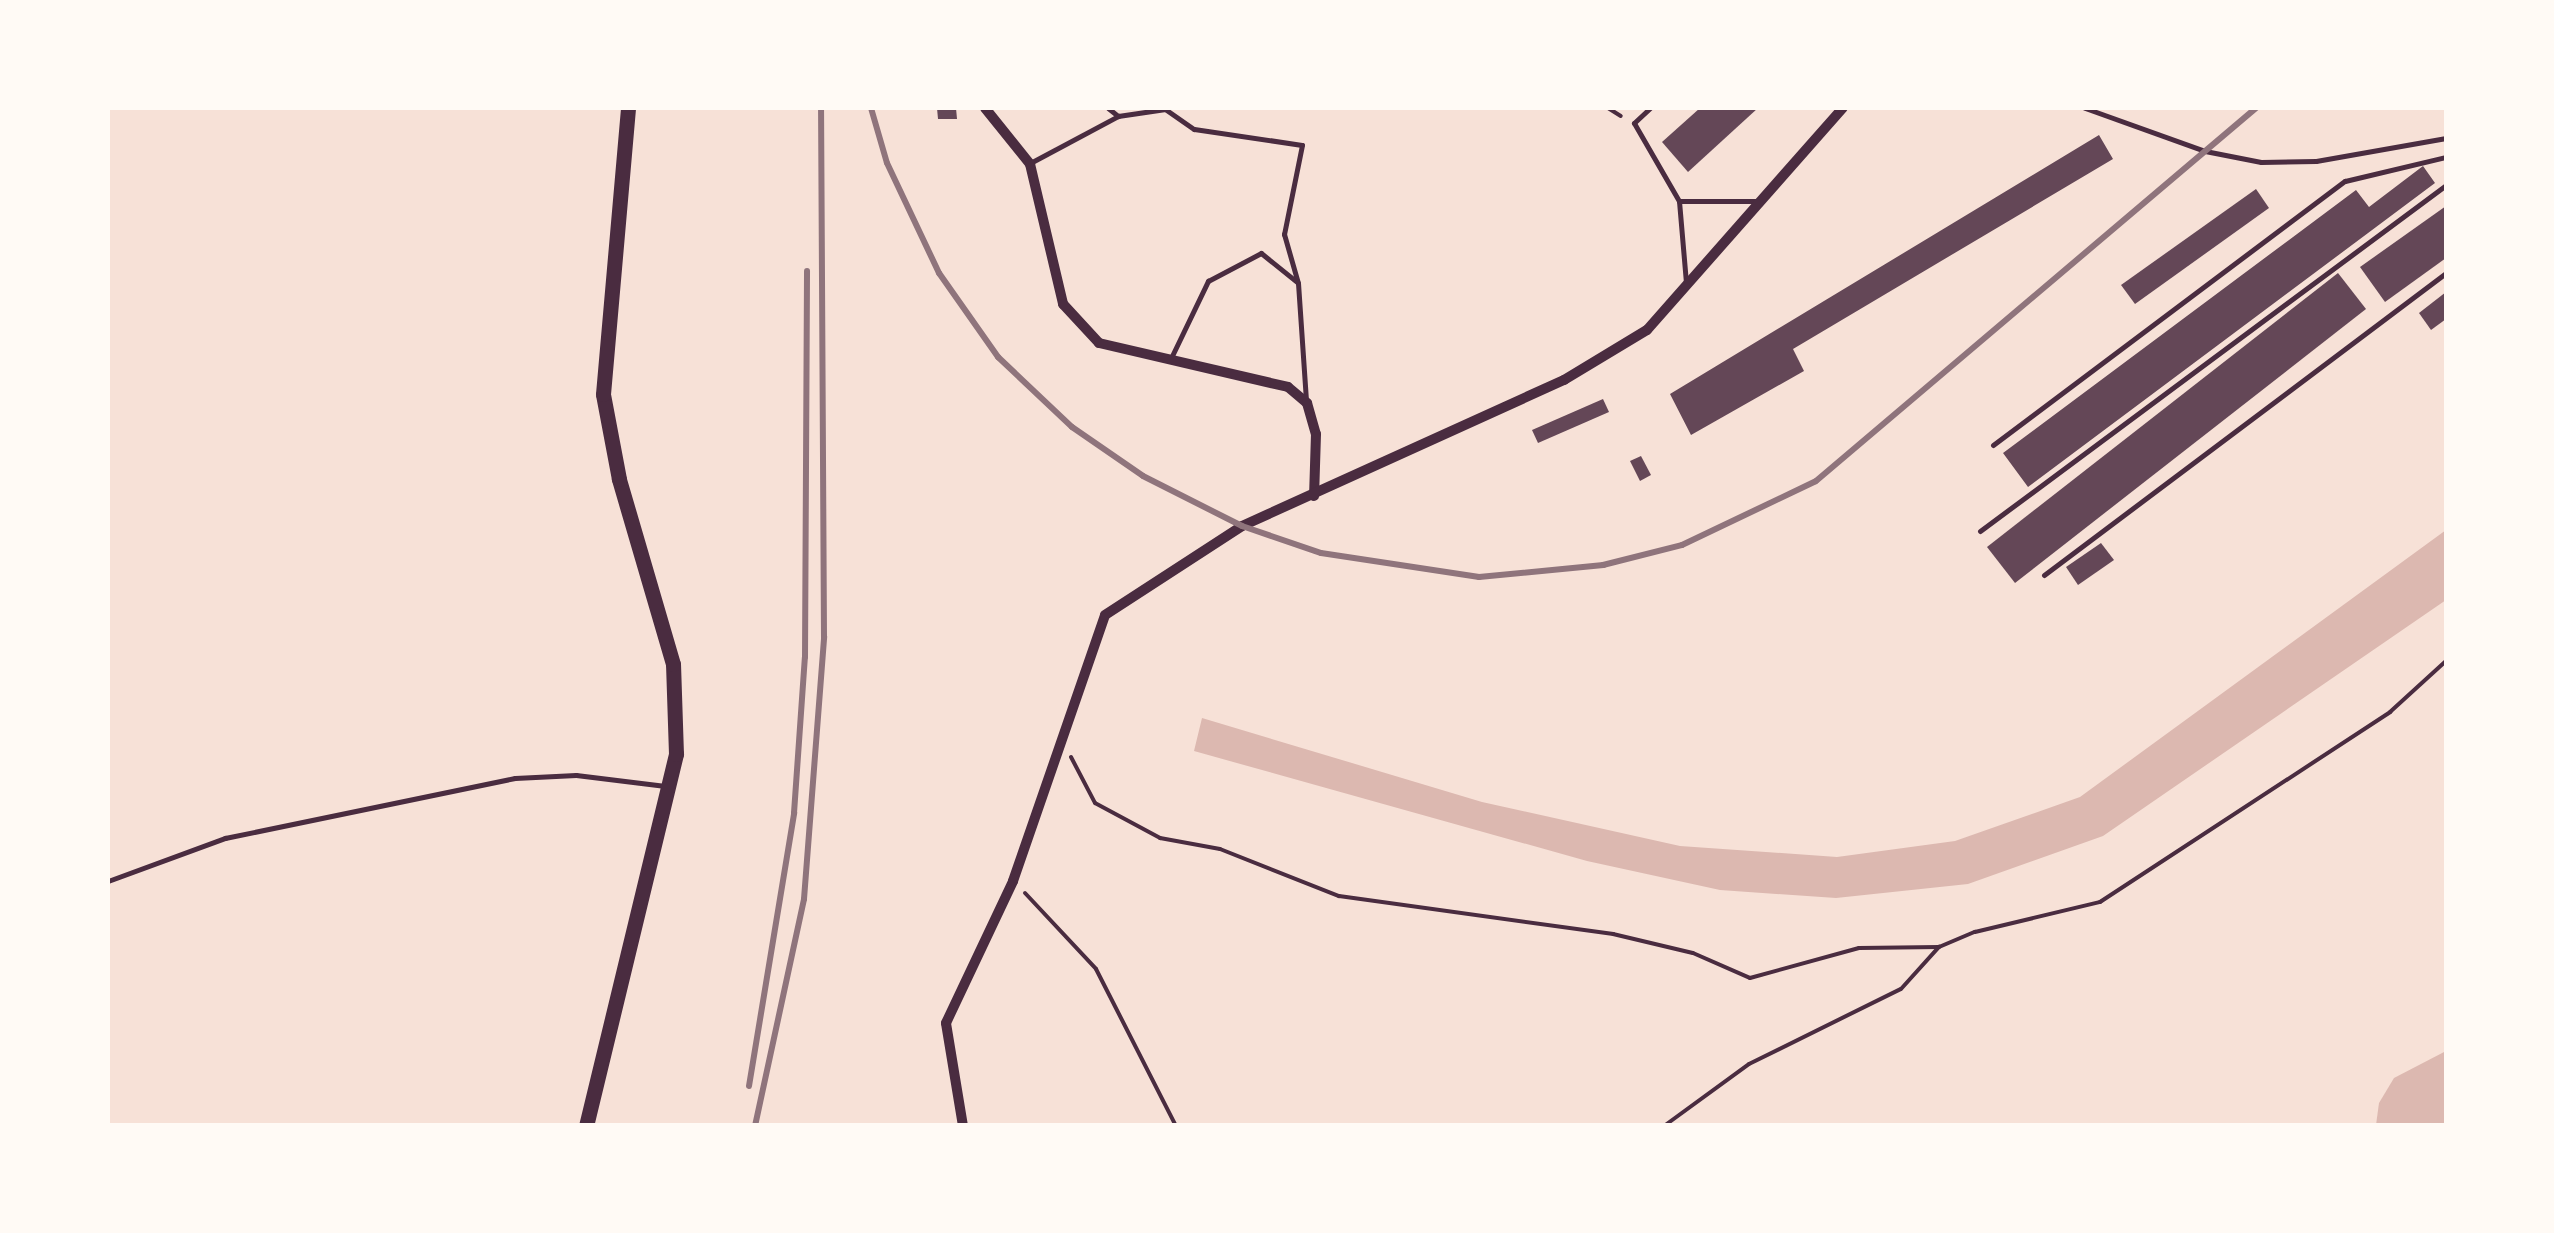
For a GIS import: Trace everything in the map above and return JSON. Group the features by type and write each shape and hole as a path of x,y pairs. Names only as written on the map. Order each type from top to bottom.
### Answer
{"main road":[{"path":"586,1126 676,754 673,664 619,479 603,394 628,108"}],"street":[{"path":"985,108 1030,164 1062,304 1099,343 1168,363 1288,387 1306,404 1316,434 1314,496"},
{"path":"963,1126 946,1023 1013,880 1105,615 1242,526 1564,380 1647,330 1687,292 1760,201 1843,108"}],"lane":[{"path":"1108,108 1118,116"},
{"path":"1650,108 1634,124 1679,201 1687,292"},
{"path":"2085,108 2205,152 2260,162 2316,161 2446,138"},
{"path":"1030,164 1118,116 1165,110 1194,129 1302,144 1284,234 1298,283 1306,404"},
{"path":"1993,445 2345,181 2446,157"},
{"path":"1980,530 2446,186"},
{"path":"1679,201 1760,201"},
{"path":"1168,363 1208,281 1261,253 1298,283"},
{"path":"2044,574 2446,273"},
{"path":"108,881 225,838 515,778 576,775 669,787"}],"path":[{"path":"1608,108 1634,124"},
{"path":"1062,740 1096,803 1160,838 1220,849 1339,896 1612,934 1693,953 1750,978 1859,948 1939,947 1975,932 2100,902 2390,712 2446,661"},
{"path":"1013,880 1096,969 1176,1126"},
{"path":"1664,1126 1749,1064 1901,989 1939,947"}],"shaded area":[{"path":"2446,530 2446,600 2103,836 1968,884 1836,898 1720,890 1587,861 1194,751 1202,718 1482,802 1680,846 1837,857 1955,841 2080,797"},
{"path":"2446,1051 2446,1125 2376,1125 2379,1103 2394,1078"}],"building":[{"path":"937,108 956,108 957,119 938,119"},
{"path":"1700,108 1758,108 1688,172 1662,142"},
{"path":"2099,135 2113,159 1793,349 1804,371 1691,435 1670,394"},
{"path":"2423,166 2435,183 2028,487 2003,453 2356,190 2369,207"},
{"path":"2256,189 2269,208 2135,304 2121,285"},
{"path":"2446,206 2446,258 2385,302 2360,267"},
{"path":"2338,273 2366,309 2015,583 1987,547"},
{"path":"2446,292 2446,319 2431,330 2419,313"},
{"path":"1603,399 1609,412 1538,443 1532,430"},
{"path":"1641,456 1651,475 1640,481 1630,461"},
{"path":"2101,543 2114,560 2078,585 2066,567"}],"railway":[{"path":"755,1126 804,899 824,637 821,108"},
{"path":"871,108 887,163 939,273 998,357 1072,427 1143,476 1242,526 1321,553 1479,577 1603,565 1682,545 1816,481 2256,108"},
{"path":"749,1086 794,813 805,657 807,271"}]}
